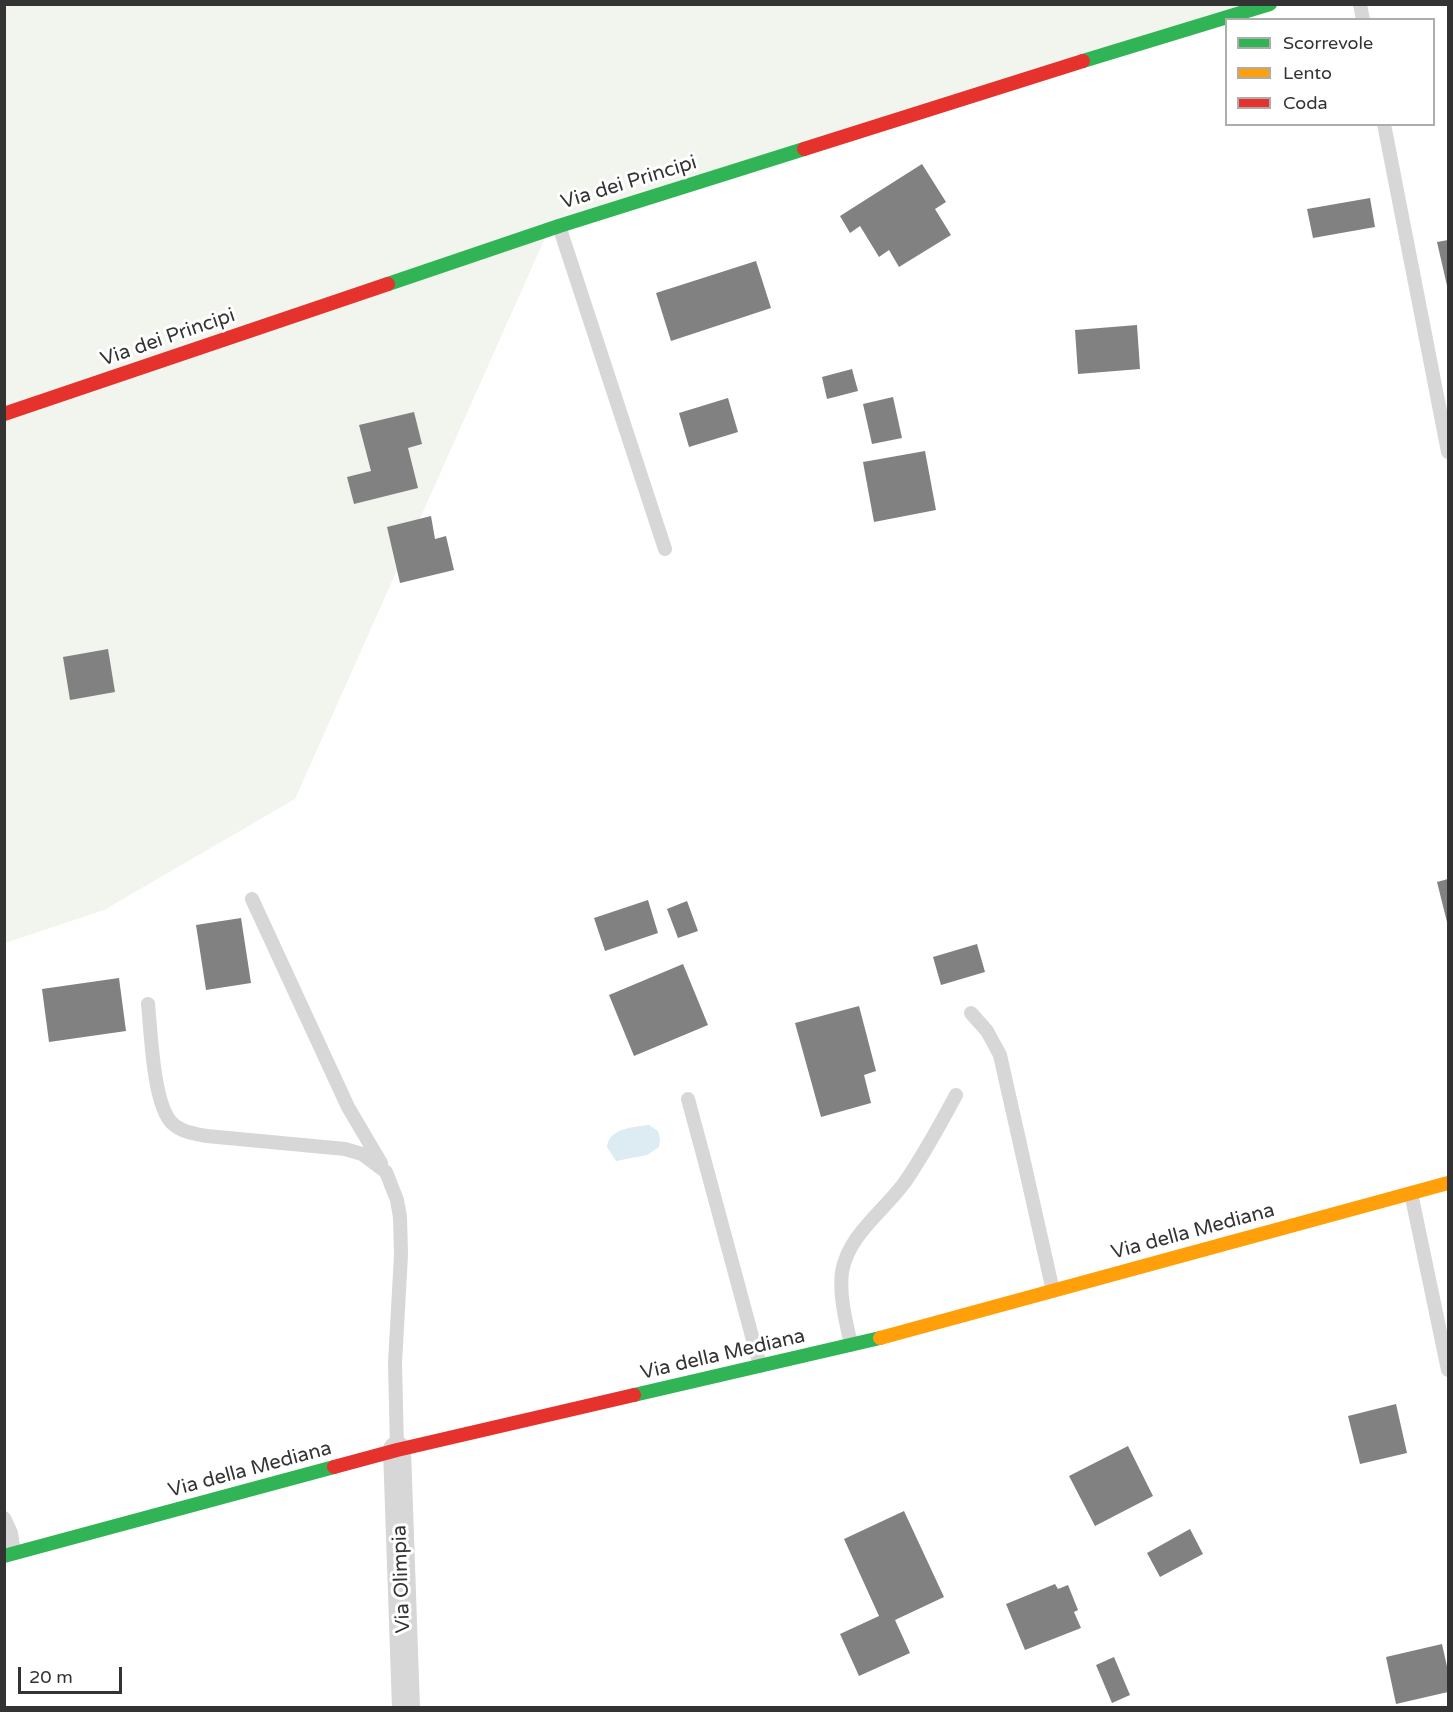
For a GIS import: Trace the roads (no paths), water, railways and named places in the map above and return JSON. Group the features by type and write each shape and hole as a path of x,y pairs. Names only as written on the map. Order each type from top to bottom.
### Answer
{"street":[{"name":"Via dei Principi","path":"4,414 559,226 1205,22 1270,4"},
{"name":"Via della Mediana","path":"9,1555 397,1450 851,1345 1449,1183"},
{"name":"Via Olimpia","path":"397,1450 406,1707"}],"lane":[{"path":"1384,126 1449,452"},
{"path":"559,226 665,549"},
{"path":"252,899 348,1107 386,1172 397,1200 401,1235 395,1363 397,1450"},
{"path":"148,1004 159,1096 165,1114 173,1125 207,1137 345,1149 362,1154 386,1172"},
{"path":"971,1013 987,1031 1000,1055 1053,1291"},
{"path":"851,1345 841,1287 842,1270 847,1255 860,1234 903,1185 921,1159 956,1095"},
{"path":"688,1099 759,1366"},
{"path":"1411,1193 1449,1370"},
{"path":"4,1518 11,1533 9,1555"}]}
